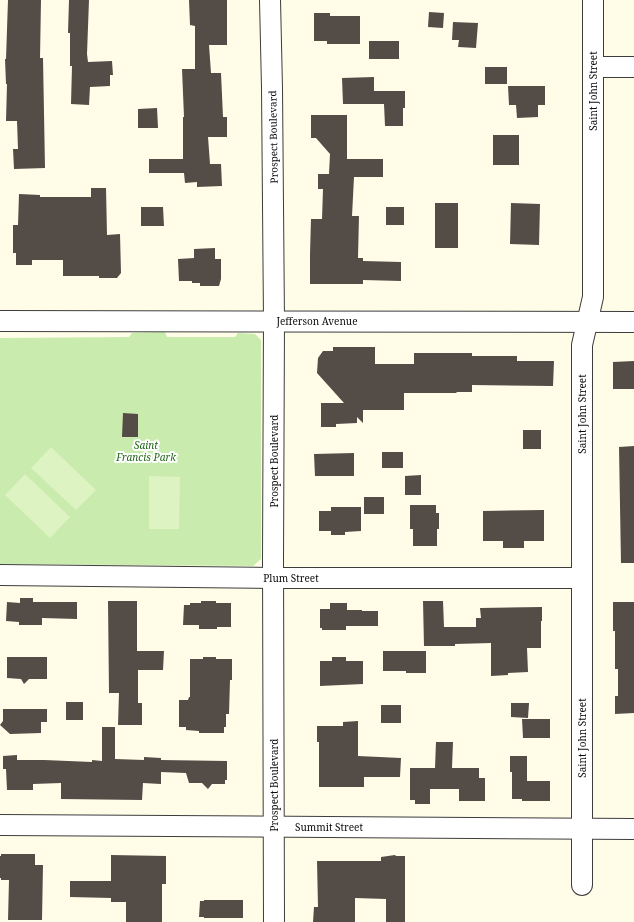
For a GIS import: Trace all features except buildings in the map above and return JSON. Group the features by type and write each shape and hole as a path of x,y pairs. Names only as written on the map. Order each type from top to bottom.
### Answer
{"street":[{"name":"Prospect Boulevard","path":"270,0 274,321 274,922"},
{"name":"Saint John Street","path":"582,885 582,346 593,297 593,0"},
{"path":"593,67 634,67"},
{"name":"Jefferson Avenue","path":"0,322 634,322"},
{"name":"Plum Street","path":"0,575 273,578 582,578"},
{"name":"Summit Street","path":"0,825 634,829"}],"green space":[{"name":"Saint Francis Park","path":"165,332 167,337 235,337 238,333 255,334 261,340 261,559 253,566 0,564 0,338 129,337 132,333"},
{"path":"51,447 96,490 76,510 31,468"},
{"path":"25,474 70,517 50,538 5,495"},
{"path":"149,476 180,477 179,529 149,529"}]}
